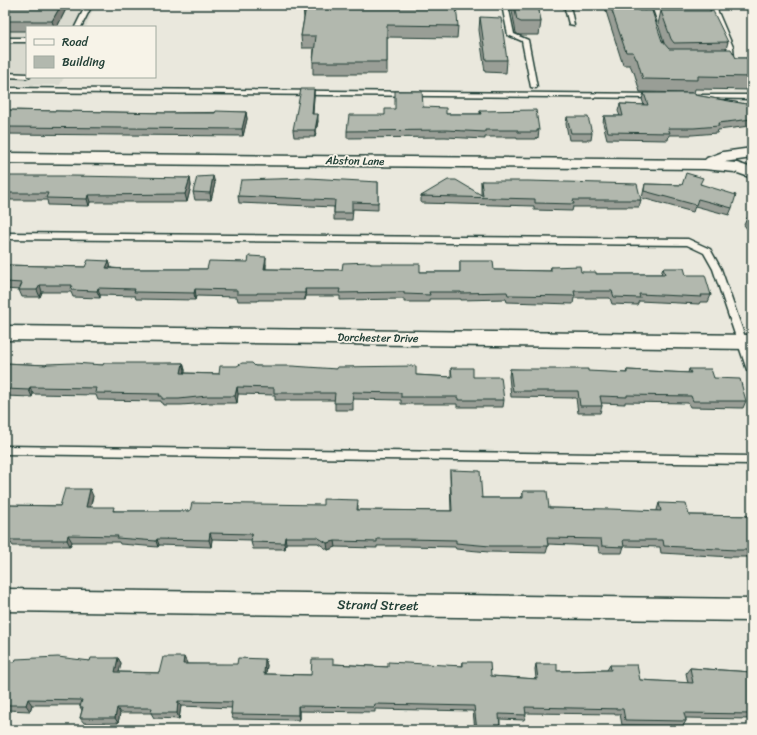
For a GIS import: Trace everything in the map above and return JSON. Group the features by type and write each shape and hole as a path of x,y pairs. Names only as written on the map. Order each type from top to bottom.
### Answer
{"street":[{"path":"704,164 723,157 752,153"},
{"name":"Abston Lane","path":"5,158 704,164"},
{"path":"704,164 736,168 752,173"},
{"name":"Dorchester Drive","path":"5,333 747,342"},
{"name":"Strand Street","path":"5,600 752,610"}],"lane":[{"path":"78,26 89,5"},
{"path":"505,5 511,35 526,40 534,87"},
{"path":"567,5 572,24"},
{"path":"647,5 654,25"},
{"path":"708,12 713,8 730,47 732,58 725,58"},
{"path":"650,12 657,12"},
{"path":"5,40 26,40"},
{"path":"5,75 26,76"},
{"path":"5,90 665,96"},
{"path":"688,97 752,97"},
{"path":"5,236 688,242 707,251 717,270 747,342 752,370"},
{"path":"5,450 752,460"}],"shaded area":[{"path":"5,5 95,5 86,26 26,26 26,78 64,78 60,85 5,85"}],"building":[{"path":"5,5 61,5 52,21 5,21"},
{"path":"304,5 456,5 458,26 387,25 387,62 313,62 316,36 301,36 306,7 303,7"},
{"path":"514,5 538,5 541,22 521,22 517,20"},
{"path":"610,5 633,5 637,6 639,11 652,11 662,41 669,49 731,49 736,58 752,58 752,77 698,76 698,80 643,79 637,59 633,52 626,52"},
{"path":"661,11 713,11 728,42 674,43 671,39"},
{"path":"480,17 501,18 507,60 486,60"},
{"path":"301,89 314,89 312,114 318,114 315,130 293,130"},
{"path":"395,91 422,91 423,107 446,108 446,114 481,114 480,111 536,110 539,130 537,130 537,132 518,132 518,130 485,130 485,132 446,130 347,131 349,115 385,115 385,109 395,109"},
{"path":"644,93 695,93 695,95 752,105 752,119 718,123 719,126 668,128 670,133 608,132 604,116 623,116 620,104 648,105"},
{"path":"5,110 166,113 215,113 216,111 246,112 242,129 5,127"},
{"path":"567,117 588,117 592,133 571,133"},
{"path":"686,173 703,178 700,184 736,195 732,208 698,199 696,205 644,191 645,184 682,185"},
{"path":"8,176 190,178 185,194 88,195 87,199 46,198 48,193 5,193 5,183"},
{"path":"213,176 210,193 193,192 197,177"},
{"path":"309,178 378,182 378,203 352,202 352,213 334,213 335,200 238,196 241,180"},
{"path":"448,180 456,180 483,196 481,181 637,184 641,200 573,200 574,204 535,203 535,199 421,196"},
{"path":"752,217 752,224 747,218"},
{"path":"249,256 266,257 264,269 342,270 343,263 370,262 370,264 420,264 420,272 460,272 460,261 493,261 494,270 551,271 551,267 580,266 581,272 596,272 596,274 665,274 663,268 684,268 686,275 705,275 711,295 701,295 702,297 639,294 640,298 614,297 612,291 574,291 575,296 508,295 507,292 429,292 430,295 404,294 404,292 339,293 340,289 305,289 305,293 237,294 237,290 195,289 194,293 134,292 135,289 98,288 97,291 71,290 72,285 40,285 37,290 19,290 22,283 5,282 5,265 85,267 88,260 109,261 106,268 207,269 209,261 248,262"},
{"path":"5,363 46,365 74,363 103,365 104,363 183,363 181,373 219,374 220,366 237,366 242,363 252,363 255,366 292,366 337,369 337,367 416,366 416,375 452,377 451,368 473,368 473,377 501,377 504,400 458,400 458,397 401,397 401,393 353,392 352,403 334,403 335,393 274,393 274,388 237,387 235,396 207,396 179,399 162,399 162,396 159,396 160,394 95,393 96,388 30,387 29,390 5,389"},
{"path":"510,369 588,369 588,371 627,373 627,370 691,373 689,369 711,369 714,378 740,379 746,401 693,401 691,396 627,395 627,397 600,396 602,406 580,406 578,391 513,391"},
{"path":"450,470 480,471 482,498 523,498 523,491 547,491 549,508 661,511 659,503 686,504 689,515 752,516 752,550 664,546 663,540 623,540 624,547 602,546 601,539 547,538 548,546 490,546 456,543 456,540 406,539 377,539 377,542 335,541 327,543 317,537 285,537 284,543 251,542 252,534 210,533 209,540 157,539 156,541 117,538 118,536 68,535 67,540 9,540 10,537 5,537 5,505 60,506 65,489 90,489 86,507 114,507 113,511 190,511 192,503 323,505 323,499 358,500 357,510 452,511"},
{"path":"58,657 90,661 91,658 118,658 115,672 160,673 164,657 184,657 183,664 237,664 238,658 265,659 264,674 311,675 312,659 333,659 333,664 388,667 388,662 463,666 463,662 490,662 491,676 538,679 536,664 557,664 557,671 611,670 610,665 637,665 640,680 693,683 690,668 752,672 752,714 684,713 686,721 625,720 623,709 525,707 526,715 499,714 500,730 477,730 474,706 375,704 374,707 298,706 298,715 231,714 232,702 178,701 177,713 151,713 152,708 117,708 115,718 80,718 83,707 80,707 82,700 28,699 26,705 5,705 5,661 15,662 16,659"}]}
